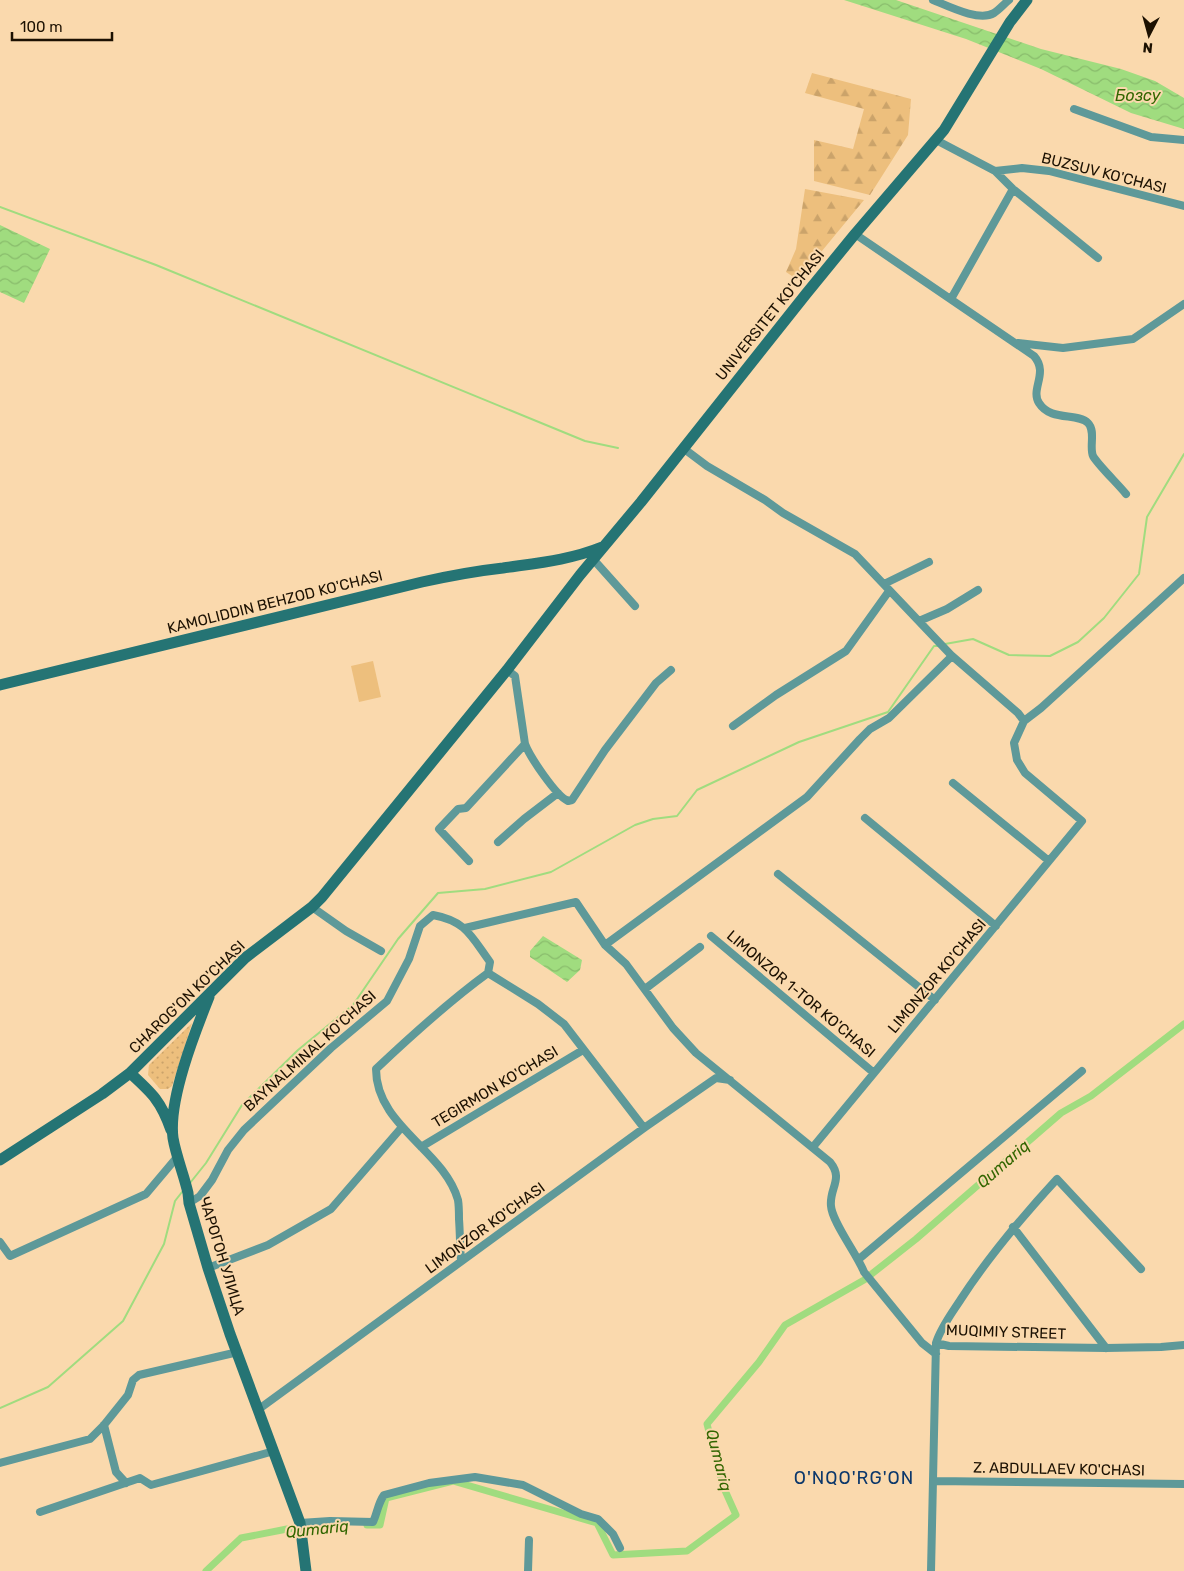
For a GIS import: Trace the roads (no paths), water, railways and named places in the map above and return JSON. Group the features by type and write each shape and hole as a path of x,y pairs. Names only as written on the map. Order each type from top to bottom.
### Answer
{"main road":[{"name":"UNIVERSITET KO'CHASI","path":"580,575 641,502 855,234 936,140 953,118 1010,22 1027,0"},
{"name":"KAMOLIDDIN BEHZOD KO'CHASI","path":"0,685 422,582 468,572 560,560 603,546"},
{"path":"560,560 580,575"},
{"name":"CHAROG'ON KO'CHASI","path":"0,1160 102,1094 130,1073 245,958 312,907 507,670 580,575"},
{"name":"ЧАРОГОН УЛИЦА","path":"211,992 179,1085 174,1112 173,1136 208,1268 300,1522 306,1571"},
{"path":"130,1073 153,1094 160,1104 173,1136"}],"street":[{"path":"933,0 971,14 984,16 993,14 1008,0"},
{"path":"1074,109 1151,137 1184,140"},
{"path":"936,140 995,171 1013,189 1098,258"},
{"name":"BUZSUV KO'CHASI","path":"995,171 1022,168 1049,172 1184,206"},
{"path":"951,299 1013,189"},
{"path":"855,234 1034,356 1039,362 1042,371 1037,398 1039,403 1052,414 1086,421 1090,426 1093,456 1126,494"},
{"path":"1016,343 1063,348 1133,339 1184,304"},
{"path":"683,448 707,466 765,500 783,513 855,554 919,621 926,631 1018,713 1024,721 1184,578"},
{"path":"593,559 635,606"},
{"path":"884,584 929,562"},
{"path":"919,621 947,610 978,590"},
{"path":"733,726 776,695 846,651 889,591"},
{"path":"605,945 807,797 870,729 889,718 951,655"},
{"path":"507,670 515,676 525,744 528,752 558,793 565,799 572,800 605,750 651,689 671,670"},
{"name":"LIMONZOR KO'CHASI","path":"813,1147 1082,821 1025,773 1017,760 1014,743 1024,721"},
{"path":"469,861 439,829 458,809 466,808 525,744"},
{"path":"953,783 1049,861"},
{"path":"498,842 558,793"},
{"path":"865,818 996,926"},
{"path":"778,874 935,1000"},
{"path":"465,928 576,902 605,945 626,964 673,1028 696,1054 813,1147 836,1169 837,1177 831,1198 831,1207 864,1272 922,1343 936,1354"},
{"path":"312,907 346,931 381,951"},
{"name":"BAYNALMINAL KO'CHASI","path":"189,1198 200,1196 212,1180 228,1150 244,1130 331,1048 387,1000 409,959 420,926 433,915 448,918 465,928 490,962 488,973"},
{"name":"LIMONZOR 1-TOR KO'CHASI","path":"711,936 874,1073"},
{"path":"645,989 700,947"},
{"path":"461,1262 458,1201 447,1177 402,1128 381,1097 376,1069 464,990 488,973 538,1004 564,1024 644,1128"},
{"name":"TEGIRMON KO'CHASI","path":"421,1147 583,1050"},
{"path":"859,1259 1082,1071"},
{"name":"LIMONZOR KO'CHASI","path":"259,1409 644,1128 716,1078 730,1080"},
{"path":"208,1268 268,1245 331,1209 402,1128"},
{"path":"0,1242 10,1256 146,1194 178,1156"},
{"path":"936,1343 940,1332 974,1280 1013,1227 1057,1179 1141,1269"},
{"path":"1013,1227 1106,1348"},
{"name":"MUQIMIY STREET","path":"931,1571 936,1343 949,1346 1106,1348 1184,1345"},
{"path":"0,1463 90,1439 128,1395 133,1380 139,1375 238,1352"},
{"path":"104,1425 116,1472 126,1483"},
{"path":"40,1512 140,1478 151,1486 274,1451"},
{"path":"300,1522 373,1522 380,1500 384,1495 429,1483 475,1477 523,1485 574,1510 598,1519 613,1534 620,1548"},
{"name":"Z. ABDULLAEV KO'CHASI","path":"934,1482 1184,1484"},
{"path":"528,1571 529,1540"}],"water":[{"name":"Бозсу","path":"844,0 896,0 1041,49 1121,69 1155,81 1184,98 1184,129 1131,113 1041,69 966,39"},
{"path":"0,225 50,249 24,303 0,292"},
{"path":"543,936 582,960 580,970 567,982 530,957 530,951"}],"waterway":[{"path":"0,207 156,265 585,441 618,448"},
{"path":"945,644 973,639 1009,655 1050,656 1078,642 1104,618 1139,574 1147,517 1184,454"},
{"path":"190,1183 206,1163 242,1105 298,1050 353,1005 398,939 438,893 485,889 551,872 635,825 653,819 677,816 697,790 799,742 888,712 934,646 938,646"},
{"name":"Qumariq","path":"367,1525 380,1525 386,1498 453,1481 597,1523 613,1555 687,1551 736,1515 723,1486 707,1424 759,1362 785,1325 864,1280 916,1239 1061,1113 1091,1096 1184,1024"},
{"path":"0,1408 48,1387 123,1321 164,1244 175,1201 182,1192"},
{"name":"Qumariq","path":"206,1571 241,1538 287,1529 329,1525"}],"district":[{"name":"O'NQO'RG'ON","path":"854,1478"}]}
